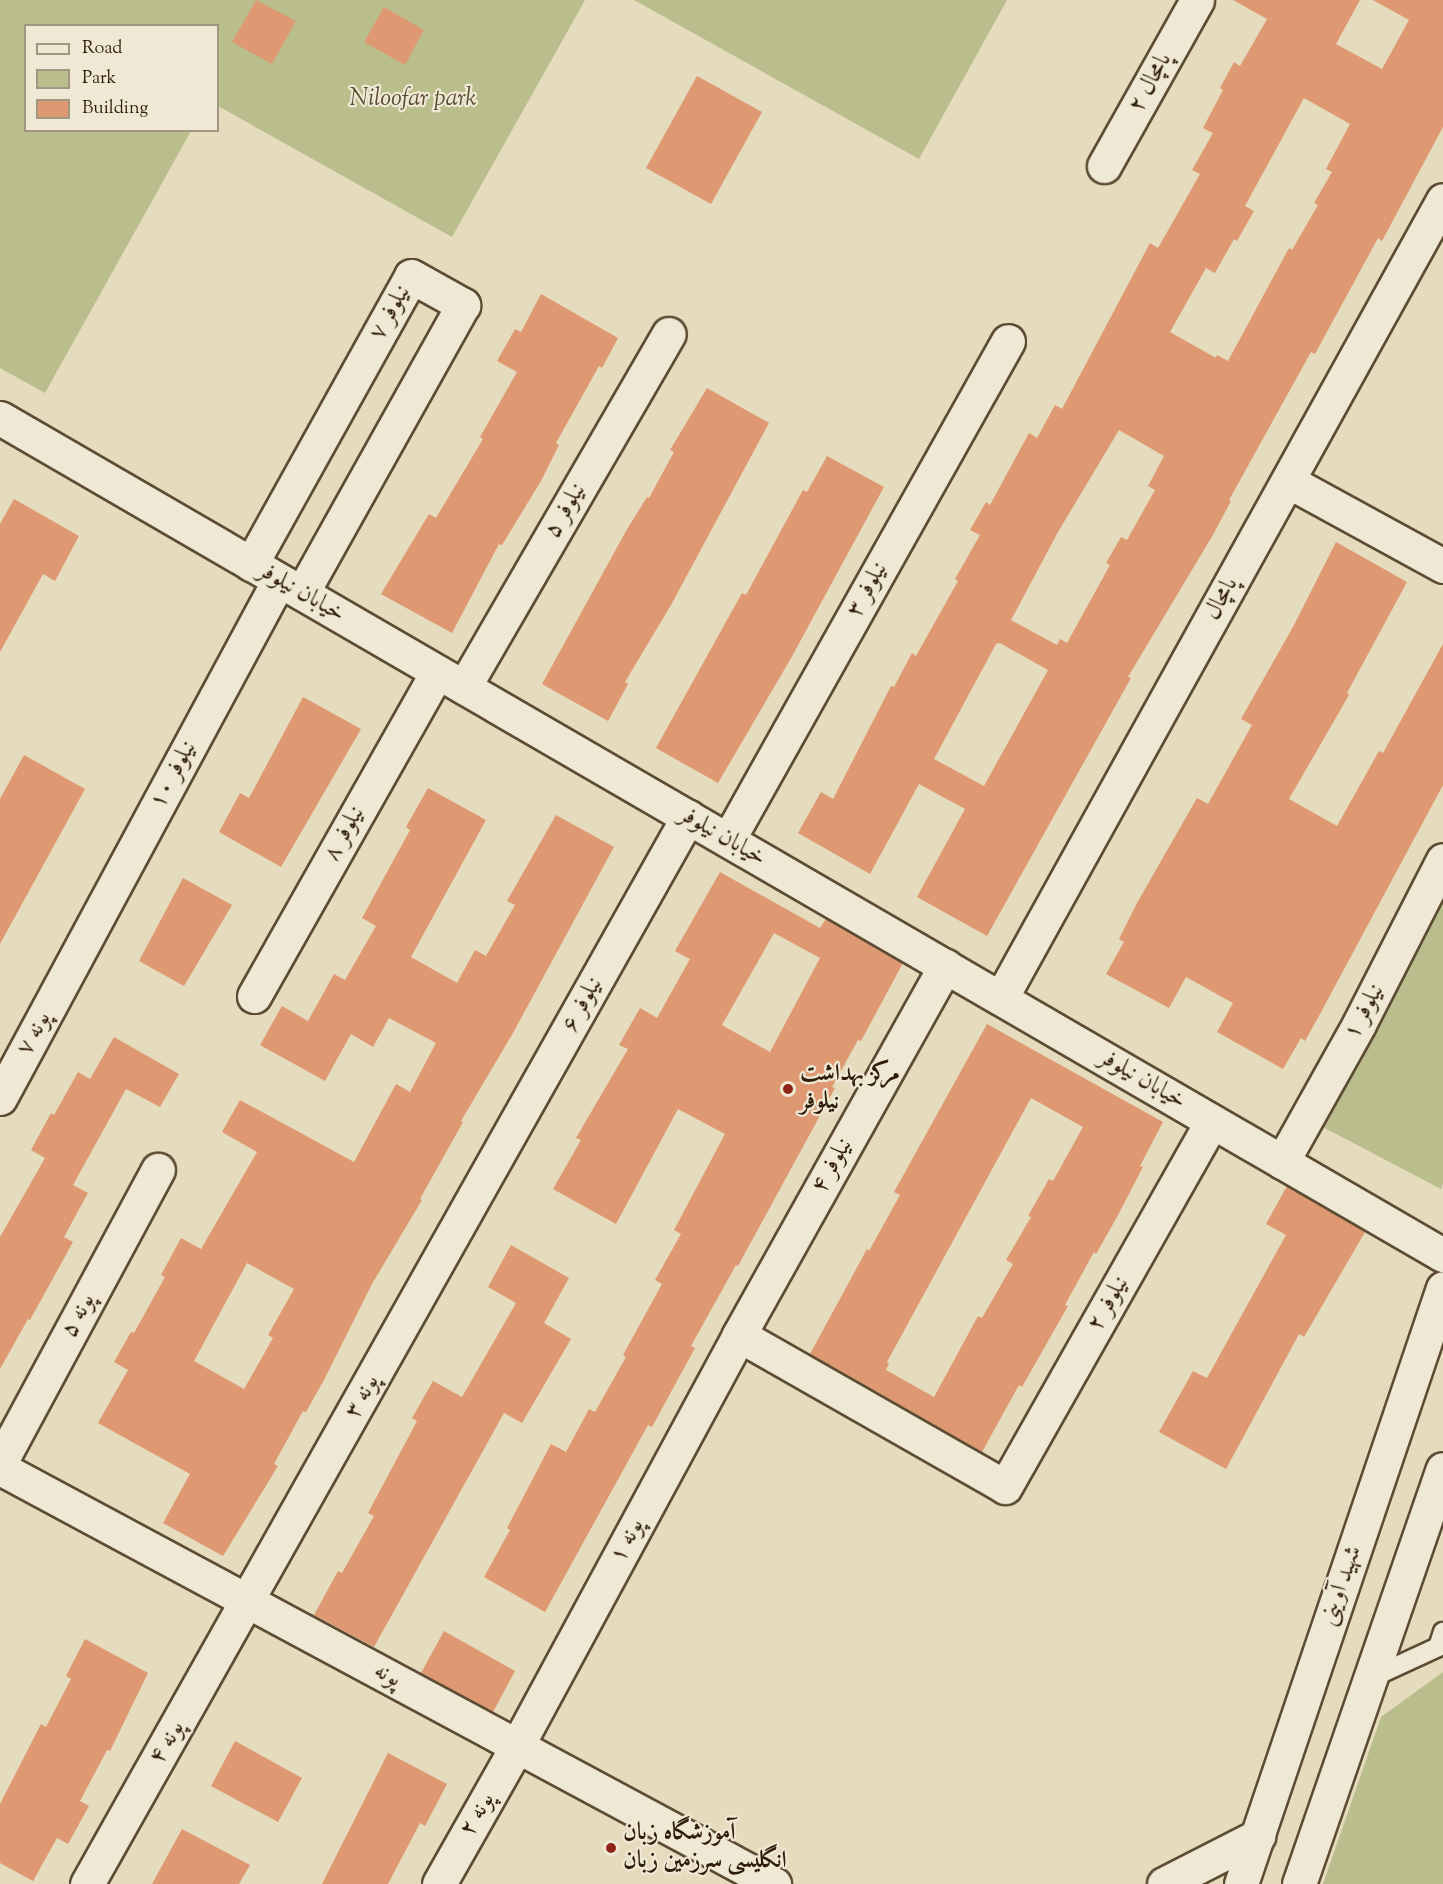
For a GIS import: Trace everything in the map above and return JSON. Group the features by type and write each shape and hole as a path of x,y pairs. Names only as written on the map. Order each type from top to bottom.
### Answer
{"street":[{"name":"پامچال ۲","path":"1104,166 1197,0"},
{"name":"پامچال","path":"1001,998 1443,200"},
{"name":"نیلوفر ۷","path":"251,564 411,276 463,305 291,587"},
{"name":"نیلوفر ۵","path":"450,679 669,334"},
{"name":"نیلوفر ۳","path":"728,840 1008,340"},
{"name":"خیابان نیلوفر","path":"0,418 1443,1255"},
{"path":"1288,481 1443,566"},
{"name":"نیلوفر ۱۰","path":"69,969 291,587"},
{"name":"نیلوفر ۸","path":"254,996 450,679"},
{"name":"نیلوفر ۶","path":"478,1192 688,817"},
{"name":"نیلوفر ۱","path":"1282,1162 1359,1024 1443,860"},
{"name":"نیلوفر ۴","path":"739,1335 945,966"},
{"name":"پونه ۷","path":"0,1098 69,969"},
{"name":"نیلوفر ۲","path":"739,1335 1005,1487 1212,1121"},
{"name":"پونه ۵","path":"0,1463 158,1170"},
{"name":"پونه ۳","path":"248,1601 478,1192"},
{"name":"شهید آوینی","path":"1241,1884 1443,1288"},
{"name":"پونه ۱","path":"517,1746 739,1335"},
{"name":"پونه","path":"0,1468 517,1746 761,1881"},
{"path":"1299,1884 1443,1469"},
{"name":"پونه ۴","path":"87,1884 248,1601"},
{"name":"پونه ۲","path":"439,1884 517,1746"},
{"path":"1164,1884 1258,1836"}],"lane":[{"path":"1371,1678 1438,1647 1443,1632"}],"green space":[{"name":"Niloofar park","path":"0,0 585,0 452,237 219,107 219,24 24,24 24,132 190,132 45,393 0,368"},
{"path":"634,0 1007,0 919,159"},
{"path":"1443,903 1443,1183 1441,1189 1319,1125"},
{"path":"1443,1672 1443,1884 1323,1884 1381,1717"}],"building":[{"path":"256,0 296,21 272,64 232,42"},
{"path":"1233,0 1360,0 1336,44 1382,69 1409,20 1373,0 1443,0 1443,127 1382,241 1378,238 1315,354 1311,352 1229,500 1231,501 1214,533 1128,677 1131,678 987,936 917,897 965,809 919,784 870,874 798,833 821,792 833,799 891,686 894,687 912,653 916,656 958,581 955,579 980,535 970,530 986,502 990,505 1029,433 1037,438 1055,405 1062,409 1150,243 1158,248 1200,174 1192,170 1213,133 1203,128 1223,90 1220,88 1234,62 1240,66 1267,19","holes":["1304,98 1350,124 1326,169 1332,172 1314,203 1318,205 1292,250 1289,248 1228,361 1217,355 1216,358 1170,332 1206,268 1215,273 1234,239 1237,241 1254,211 1245,206","1119,430 1164,456 1148,486 1155,490 1127,540 1121,537 1106,563 1110,565 1067,643 1060,639 1057,645 1011,620 1058,532","1000,643 1048,670 984,786 934,759 996,644"]},
{"path":"384,7 424,30 405,65 364,42"},
{"path":"697,76 762,112 711,204 646,168"},
{"path":"541,294 618,338 602,368 599,366 556,443 559,445 541,481 502,545 499,544 452,633 381,594 429,514 436,518 483,439 480,437 517,372 497,361 515,329 521,332"},
{"path":"707,388 769,423 671,605 625,682 628,684 608,721 542,684 626,531 647,497 649,498 674,452 670,450"},
{"path":"827,456 884,487 790,660 718,783 656,748 742,593 746,595 803,490 807,492"},
{"path":"14,499 79,536 55,581 43,574 0,652 0,524"},
{"path":"1336,542 1407,582 1347,693 1349,695 1289,799 1337,826 1379,751 1383,753 1443,644 1443,785 1305,1041 1301,1038 1283,1069 1217,1032 1233,1003 1186,977 1169,1008 1106,974 1124,942 1119,939 1137,903 1197,798 1208,804 1252,725 1241,719 1294,625"},
{"path":"303,697 361,729 281,867 219,832 240,793 249,798"},
{"path":"24,755 85,789 0,944 0,799"},
{"path":"428,788 486,820 411,957 457,983 475,950 486,956 515,905 507,901 556,815 614,847 513,1033 461,1121 463,1122 420,1199 422,1200 372,1284 325,1378 306,1412 303,1411 274,1464 278,1466 223,1556 163,1523 190,1474 98,1423 128,1370 114,1362 131,1332 134,1333 165,1277 161,1275 181,1238 201,1249 257,1152 222,1132 240,1100 354,1162 396,1084 410,1092 436,1043 389,1018 373,1047 351,1034 325,1081 260,1045 282,1006 308,1021 334,974 345,980 376,926 362,918 410,830 406,827","holes":["247,1263 294,1289 268,1335 273,1338 244,1389 194,1361"]},
{"path":"720,872 820,928 826,919 903,963 861,1041 858,1040 832,1087 835,1088 738,1266 736,1265 691,1346 695,1348 652,1427 648,1425 545,1612 484,1577 510,1530 507,1528 551,1444 566,1452 589,1409 595,1412 626,1357 623,1355 662,1284 655,1280 681,1234 674,1230 725,1134 678,1109 616,1224 553,1189 581,1140 576,1138 628,1049 619,1045 640,1008 657,1018 690,959 675,951","holes":["774,933 820,958 770,1052 722,1025"]},
{"path":"183,878 232,905 184,986 139,961"},
{"path":"987,1024 1163,1122 1117,1217 1096,1254 1094,1252 1065,1305 1068,1306 1022,1387 1019,1385 982,1452 810,1354 867,1249 869,1251 900,1195 894,1192","holes":["1031,1098 1083,1127 1053,1181 1049,1179 1028,1216 1031,1217 1006,1260 1013,1264 982,1318 978,1316 934,1397 886,1370 889,1364 887,1362"]},
{"path":"114,1037 179,1074 160,1107 126,1089 73,1185 88,1193 64,1237 73,1242 0,1369 0,1237 45,1158 31,1150 51,1113 54,1115 78,1072 90,1079"},
{"path":"1287,1186 1365,1232 1304,1337 1299,1334 1226,1469 1159,1432 1193,1371 1207,1378 1286,1235 1266,1224"},
{"path":"511,1245 569,1278 544,1323 571,1339 522,1423 504,1413 374,1647 314,1615 338,1571 342,1573 374,1516 368,1513 417,1421 412,1418 433,1381 462,1397 516,1303 488,1287"},
{"path":"444,1631 515,1671 493,1712 421,1673"},
{"path":"85,1639 148,1673 110,1751 107,1750 80,1801 89,1806 68,1844 57,1838 33,1881 0,1863 0,1804 41,1724 46,1727 71,1679 66,1676"},
{"path":"235,1741 302,1778 278,1822 211,1786"},
{"path":"388,1753 447,1784 425,1826 420,1823 388,1884 322,1884"},
{"path":"182,1829 250,1865 239,1884 152,1884"}],"place":[{"name":"مرکز بهداشت نیلوفر","path":"788,1089"},
{"name":"آموزشگاه زبان انگلیسی سرزمین زبان","path":"611,1848"}]}
